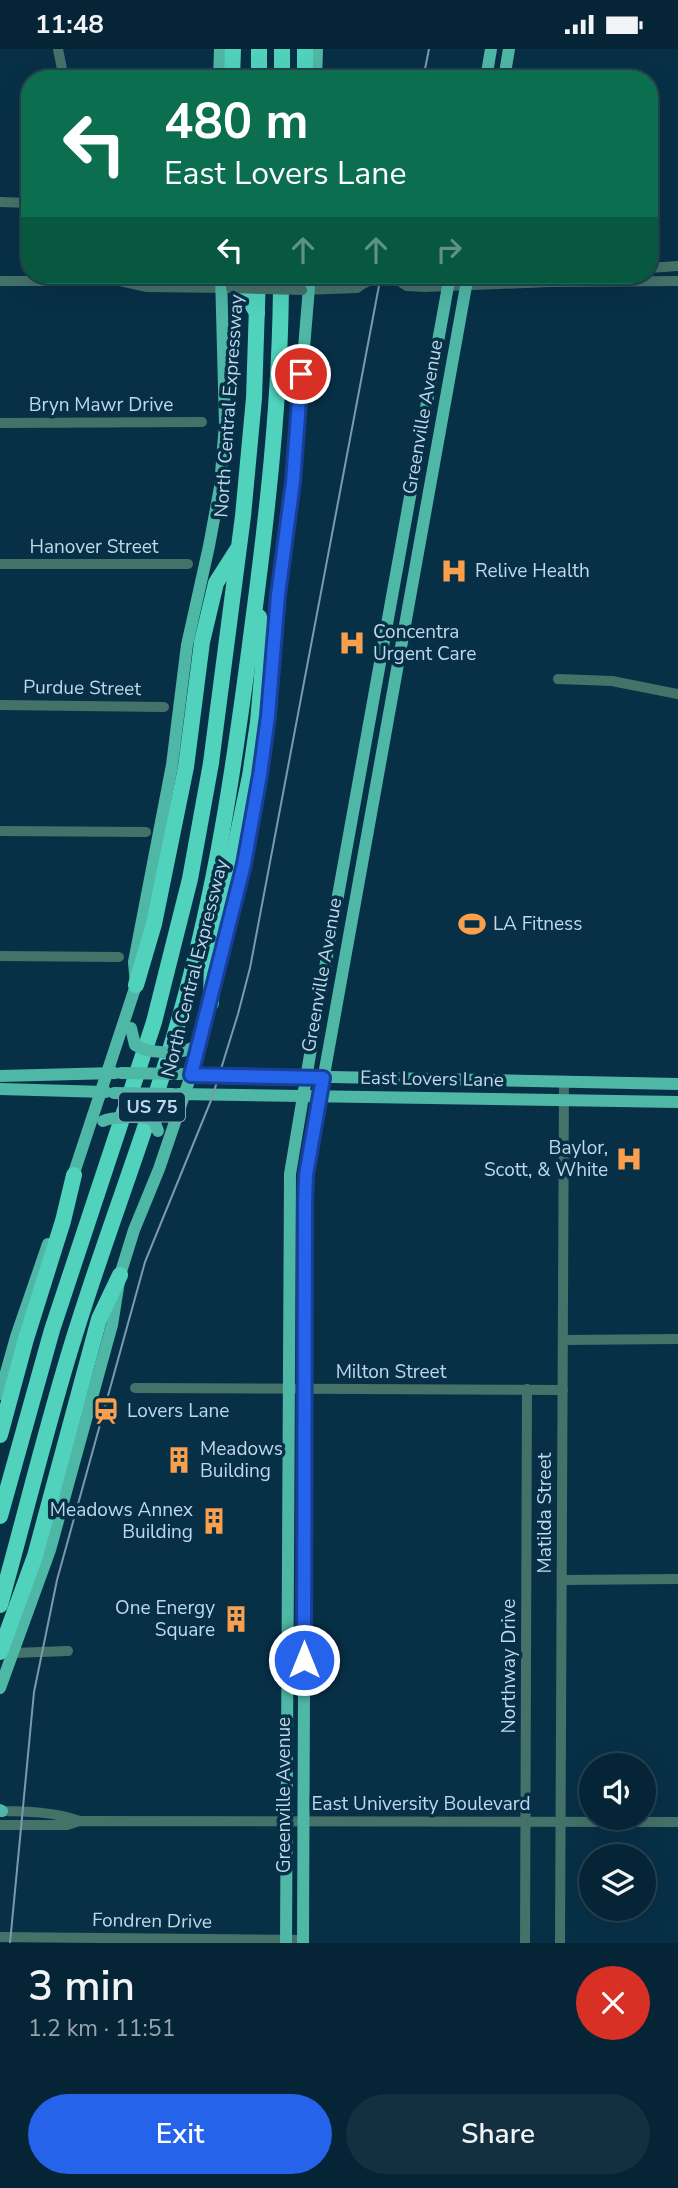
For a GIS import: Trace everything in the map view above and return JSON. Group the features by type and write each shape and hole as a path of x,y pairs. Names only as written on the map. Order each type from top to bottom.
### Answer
{"highway":[{"path":"232,70 233,49"},
{"path":"259,49 259,70"},
{"path":"282,49 282,70"},
{"path":"305,49 305,70"},
{"path":"241,284 257,313"},
{"name":"North Central Expressway","path":"0,1516 46,1349 148,1043 177,936 209,773 240,545 252,427 258,284"},
{"name":"North Central Expressway","path":"0,1605 75,1337 140,1143 192,974 228,802 256,597 271,480 281,284"},
{"path":"281,305 287,284"},
{"path":"136,985 154,924 186,767 202,642 216,583 240,545"},
{"path":"211,1003 212,957 245,801 258,722 264,653 256,597"},
{"path":"0,1435 74,1175"},
{"path":"7,1652 99,1319 120,1275"}],"main road":[{"path":"219,70 220,49"},
{"path":"316,70 317,49"},
{"path":"488,70 491,49"},
{"path":"506,70 509,49"},
{"name":"North Central Expressway","path":"0,1394 16,1337 88,1133 107,1092 107,1074 129,1022 136,985 134,962 172,765 187,645 220,487 225,423 228,284"},
{"name":"North Central Expressway","path":"120,1275 134,1230 159,1169 178,1094 202,1035 244,864 266,728 278,595 293,482 307,284"},
{"name":"Greenville Avenue","path":"286,1942 288,1201 292,1153 448,284"},
{"name":"Greenville Avenue","path":"303,1942 306,1175 466,284"},
{"path":"424,421 441,424"},
{"path":"404,533 421,535"},
{"path":"380,664 397,667"},
{"path":"129,1022 135,1045 142,1049 181,1052 192,1048 202,1035"},
{"path":"0,1076 107,1074"},
{"name":"East Lovers Lane","path":"107,1074 678,1084"},
{"path":"0,1089 107,1092"},
{"name":"East Lovers Lane","path":"107,1092 678,1102"},
{"path":"88,1133 110,1118 147,1118 155,1122 158,1131 159,1169"},
{"path":"288,1574 305,1574"},
{"path":"0,1688 7,1652"},
{"path":"288,1660 304,1660"}],"street":[{"path":"58,49 62,70"},
{"path":"0,202 21,203"},
{"path":"658,267 678,266"},
{"path":"0,281 21,281"},
{"path":"658,281 678,281"},
{"path":"134,284 147,287 188,284"},
{"path":"254,284 305,290 357,288 359,284"},
{"path":"405,284 424,284"},
{"name":"Bryn Mawr Drive","path":"0,423 202,422"},
{"name":"Hanover Street","path":"0,564 188,564"},
{"path":"558,679 612,681 678,694"},
{"name":"Purdue Street","path":"0,705 164,707"},
{"path":"0,831 146,832"},
{"path":"0,956 119,957"},
{"name":"Matilda Street","path":"560,1943 564,1082"},
{"path":"563,1340 678,1339"},
{"name":"Milton Street","path":"135,1388 563,1390"},
{"name":"Northway Drive","path":"525,1943 527,1389"},
{"path":"562,1580 678,1579"},
{"path":"7,1652 68,1651"},
{"name":"East University Boulevard","path":"0,1814 28,1811 80,1821 678,1822"},
{"name":"Fondren Drive","path":"0,1937 303,1942"}],"tram line":[{"path":"425,70 429,49"},
{"path":"10,1943 34,1692 57,1580 145,1262 212,1098 250,968 379,284"}],"place":[{"name":"Relive Health","path":"454,571"},
{"name":"Concentra Urgent Care","path":"352,643"},
{"name":"LA Fitness","path":"472,924"},
{"name":"Baylor, Scott, & White","path":"629,1159"},
{"name":"Lovers Lane","path":"106,1411"},
{"name":"Meadows Building","path":"179,1460"},
{"name":"Meadows Annex Building","path":"214,1521"},
{"name":"One Energy Square","path":"236,1619"}],"route":[{"path":"301,374 293,482 278,595 260,775 244,864 191,1075 323,1078 306,1175 305,1201 304,1660"}]}
